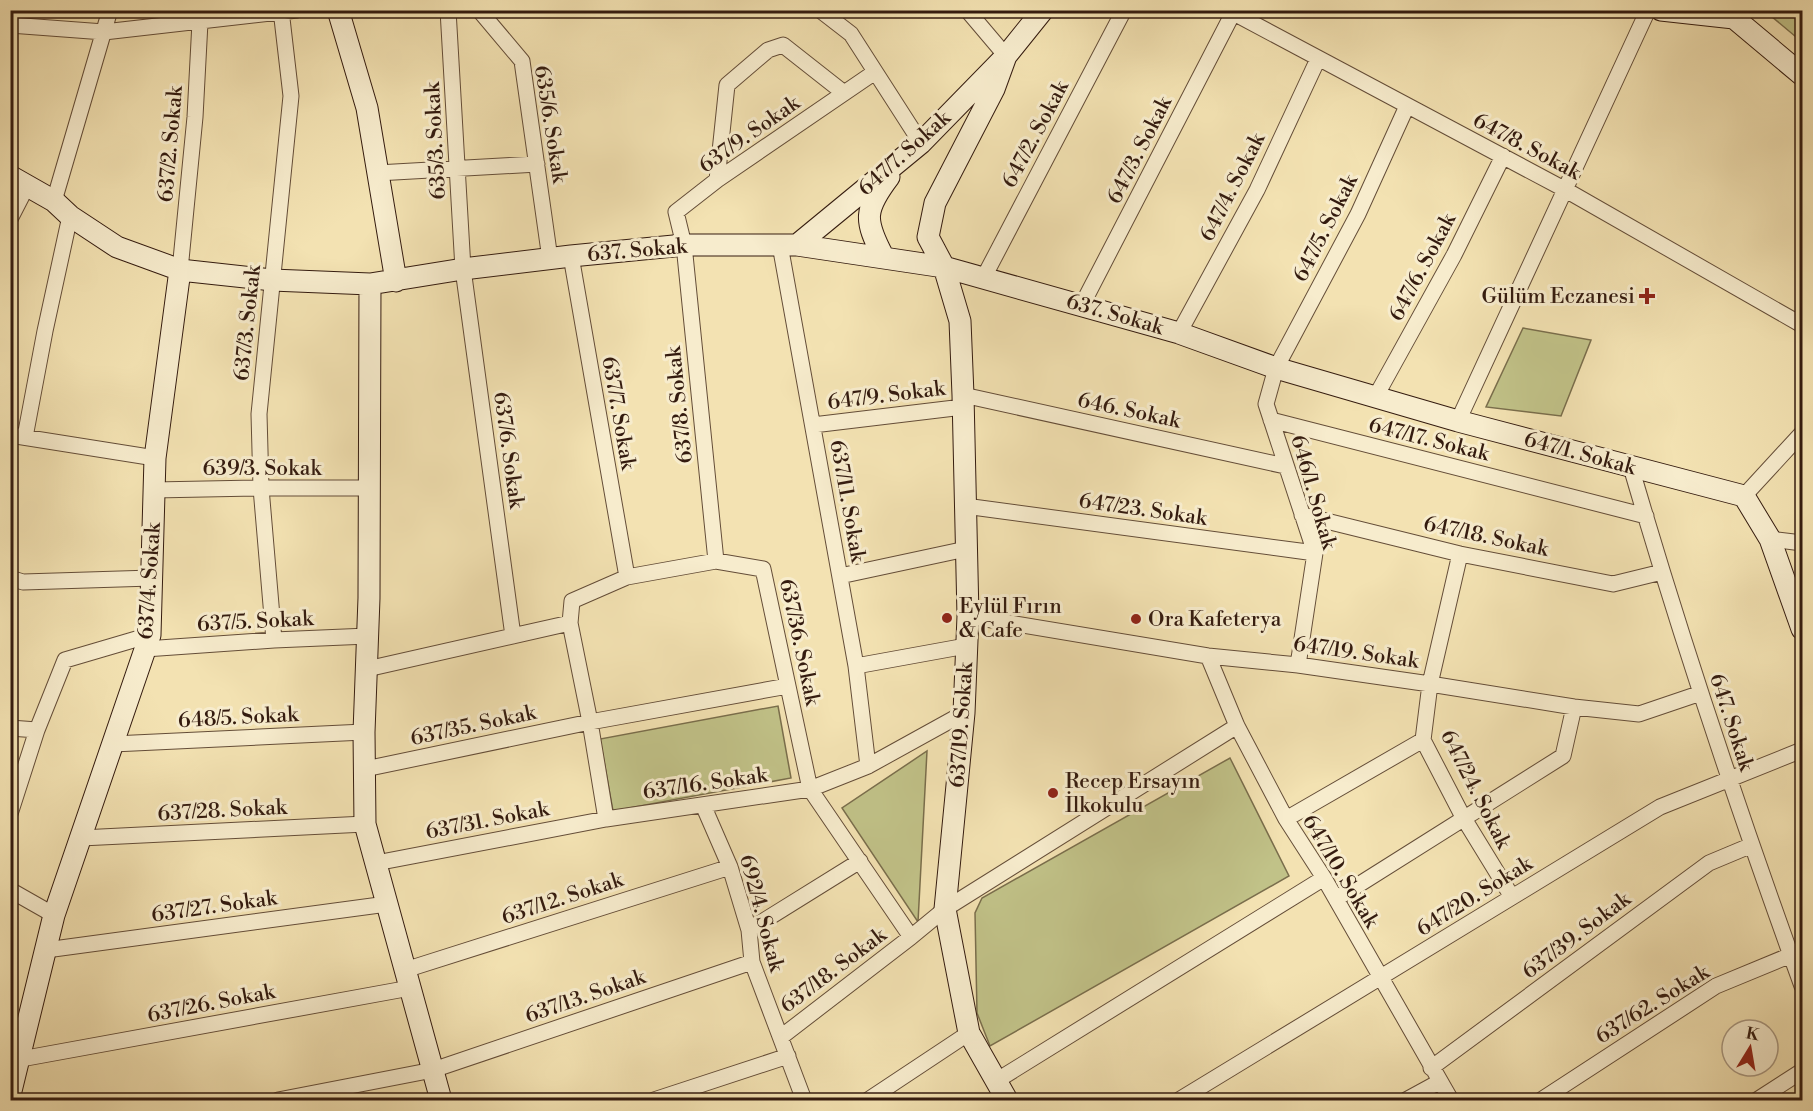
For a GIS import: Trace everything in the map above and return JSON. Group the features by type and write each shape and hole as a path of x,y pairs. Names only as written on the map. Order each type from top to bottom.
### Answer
{"street":[{"path":"54,201 110,10"},
{"path":"10,25 104,32 297,10"},
{"path":"338,10 367,108 396,281"},
{"name":"635/3. Sokak","path":"448,10 463,269"},
{"name":"635/6. Sokak","path":"479,10 522,62 537,164 561,257"},
{"path":"820,10 851,34 875,72 913,149 876,195 868,216 871,233 883,256"},
{"path":"967,10 1006,56"},
{"name":"647/7. Sokak","path":"789,245 913,149 1006,56 1044,10"},
{"name":"647/2. Sokak","path":"984,277 1124,10"},
{"path":"1458,421 1648,10"},
{"path":"1661,10 1736,13 1802,74"},
{"name":"637/3. Sokak","path":"274,640 261,488 259,414 291,96 281,12"},
{"name":"647/8. Sokak","path":"1231,12 1564,189 1803,325"},
{"name":"647/3. Sokak","path":"1083,305 1231,12"},
{"name":"637/2. Sokak","path":"180,270 195,117 200,22"},
{"path":"717,180 727,85 768,50 783,45 844,93"},
{"name":"647/7. Sokak","path":"944,267 928,237 935,203 994,89 1006,56"},
{"name":"647/4. Sokak","path":"1179,333 1257,190 1318,58"},
{"name":"637/9. Sokak","path":"684,245 676,213 717,180 875,72"},
{"name":"647/5. Sokak","path":"1276,368 1358,214 1407,106"},
{"name":"647/6. Sokak","path":"1377,396 1454,255 1503,156"},
{"path":"377,173 537,164"},
{"path":"10,219 19,181"},
{"name":"637. Sokak","path":"19,181 54,201 70,216 117,247 180,270 272,280 370,284 463,269 684,245 789,245 883,256 984,277 1179,333 1276,368"},
{"path":"70,216 45,331 18,436 155,458"},
{"name":"637/8. Sokak","path":"684,245 716,561"},
{"name":"637/11. Sokak","path":"789,245 813,425 856,666 868,766"},
{"name":"637/7. Sokak","path":"561,257 627,577"},
{"name":"637/19. Sokak","path":"944,267 960,321 968,616 964,713 945,909 969,1033 1007,1101"},
{"name":"637/6. Sokak","path":"463,269 513,636"},
{"name":"637/4. Sokak","path":"10,1095 15,1061 54,915 148,642 155,458 180,270"},
{"path":"370,284 368,636 364,732 365,824 441,1101"},
{"name":"647/1. Sokak","path":"1276,368 1458,421 1743,496"},
{"name":"646/1. Sokak","path":"1276,368 1266,404 1315,553 1298,665"},
{"name":"647/9. Sokak","path":"813,425 963,401"},
{"name":"646. Sokak","path":"963,401 1285,466"},
{"name":"647/17. Sokak","path":"1271,420 1646,516"},
{"path":"1803,433 1743,496 1770,539 1803,629"},
{"name":"647. Sokak","path":"1631,467 1729,781 1803,986"},
{"name":"639/3. Sokak","path":"154,490 369,488"},
{"name":"647/23. Sokak","path":"965,506 1315,553"},
{"name":"647/18. Sokak","path":"1302,515 1460,554 1613,584 1662,572"},
{"path":"1770,539 1803,543"},
{"path":"840,576 966,549"},
{"name":"647/24. Sokak","path":"1460,554 1430,684 1423,740 1463,817 1512,897"},
{"name":"637/36. Sokak","path":"570,622 572,601 627,577 716,561 763,569 810,789"},
{"path":"10,578 23,582 152,578"},
{"name":"647/19. Sokak","path":"968,616 1208,656 1298,665 1574,707 1639,714 1701,693"},
{"path":"367,669 570,622 606,819"},
{"name":"637/5. Sokak","path":"10,814 37,730 65,660 148,642 368,636"},
{"path":"856,666 966,646"},
{"name":"647/10. Sokak","path":"1208,656 1238,726 1286,819 1324,878 1451,1101"},
{"name":"637/35. Sokak","path":"365,769 590,722 788,686"},
{"path":"1336,899 1563,756 1574,707"},
{"name":"637/16. Sokak","path":"606,819 810,789 868,766 964,713"},
{"name":"637/18. Sokak","path":"781,1037 945,909 1238,726"},
{"path":"10,728 37,730"},
{"name":"648/5. Sokak","path":"113,744 364,732"},
{"path":"1286,819 1423,740"},
{"name":"647/20. Sokak","path":"1179,1101 1660,807 1803,750"},
{"path":"810,789 911,937"},
{"name":"692/4. Sokak","path":"703,805 730,867 749,930 752,962 804,1101"},
{"name":"637/31. Sokak","path":"376,863 606,819"},
{"name":"637/28. Sokak","path":"81,838 365,824"},
{"name":"637/39. Sokak","path":"1431,1068 1709,863 1752,845"},
{"path":"749,930 860,861"},
{"name":"637/12. Sokak","path":"408,979 730,867"},
{"path":"996,1081 1324,878"},
{"path":"10,890 54,915"},
{"name":"637/27. Sokak","path":"46,951 387,904"},
{"name":"637/62. Sokak","path":"1541,1101 1716,986 1791,955"},
{"name":"637/13. Sokak","path":"278,1101 433,1070 752,962"},
{"name":"637/26. Sokak","path":"15,1061 408,979"},
{"path":"868,1101 969,1033"},
{"path":"654,1101 788,1056"},
{"path":"1757,1101 1803,1071"},
{"path":"1406,1101 1439,1082"}],"green space":[{"path":"1781,10 1802,11 1802,42 1771,16"},
{"path":"1523,328 1591,340 1561,416 1486,407"},
{"path":"778,706 791,778 613,811 600,739"},
{"path":"927,751 918,922 842,808"},
{"path":"1230,758 1289,876 990,1046 977,1013 975,913 982,898"}],"place":[{"name":"Gülüm Eczanesi","path":"1647,296"},
{"name":"Eylül Fırın & Cafe","path":"947,618"},
{"name":"Ora Kafeterya","path":"1136,619"},
{"name":"Recep Ersayın İlkokulu","path":"1053,793"}]}
